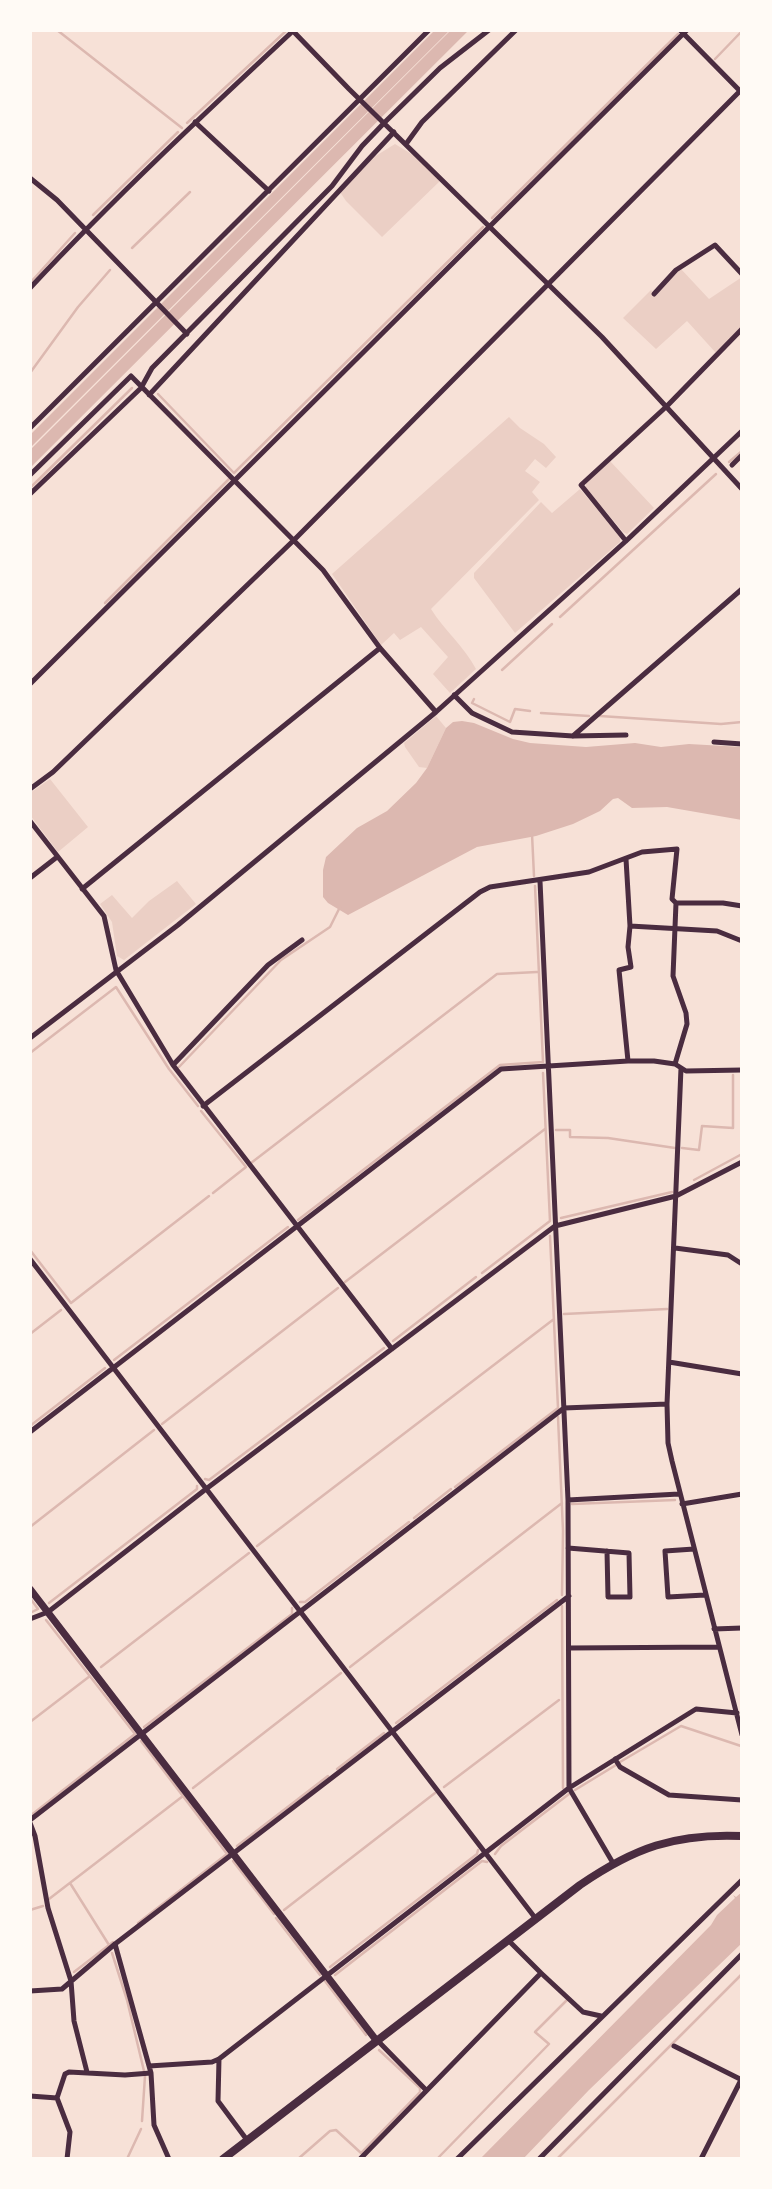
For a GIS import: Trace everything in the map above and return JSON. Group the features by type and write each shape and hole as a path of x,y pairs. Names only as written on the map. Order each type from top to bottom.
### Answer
{"main road":[{"path":"223,2159 376,2040 613,1863 644,1849 677,1840 715,1835 742,1836"}],"street":[{"path":"30,288 85,228 293,30 602,337 742,489"},
{"path":"30,428 429,30"},
{"path":"30,494 141,388 152,368 332,186 383,120 440,68 489,30"},
{"path":"406,144 422,122 516,30"},
{"path":"30,684 684,31 742,91 294,540 53,772 30,789"},
{"path":"195,122 268,191"},
{"path":"149,395 394,132"},
{"path":"30,178 57,200 187,334"},
{"path":"654,294 676,270 715,245 742,274"},
{"path":"626,541 581,485 667,406 742,329"},
{"path":"30,475 131,376 323,570 380,648 436,712"},
{"path":"30,1038 178,925 436,712 626,541 742,431"},
{"path":"732,465 742,455"},
{"path":"573,736 742,589"},
{"path":"82,889 380,648"},
{"path":"454,695 472,713 512,732 573,736 626,735"},
{"path":"714,742 742,744"},
{"path":"30,821 104,916 116,970 173,1065 392,1349"},
{"path":"203,1106 480,892 490,887 589,872 642,852 677,849 672,898 676,903 673,976 686,1013 687,1024 678,1066 668,1443 742,1735"},
{"path":"30,878 57,857"},
{"path":"626,859 631,967 619,970 628,1061"},
{"path":"540,881 568,1500 569,1788 613,1863"},
{"path":"676,903 723,903 742,906"},
{"path":"630,926 717,931 742,941"},
{"path":"173,1065 268,965 302,940"},
{"path":"30,1432 501,1069 654,1061 678,1066 686,1071 742,1070 742,1063"},
{"path":"30,1619 48,1612 206,1489 555,1226 676,1196 742,1162"},
{"path":"675,1248 731,1255 742,1264"},
{"path":"30,1259 536,1919"},
{"path":"669,1362 742,1374"},
{"path":"87,2072 74,2021 71,1981 48,1908 30,1822 564,1408 667,1404"},
{"path":"568,1500 680,1494"},
{"path":"682,1503 742,1494"},
{"path":"568,1548 607,1551 629,1553 630,1597 608,1597 607,1551"},
{"path":"694,1549 665,1551 668,1597 705,1595"},
{"path":"30,1588 376,2040 426,2090"},
{"path":"30,1991 62,1989 115,1944 569,1596"},
{"path":"714,1629 742,1628"},
{"path":"569,1648 719,1647"},
{"path":"732,1695 742,1693"},
{"path":"67,2159 70,2132 57,2098 65,2074 125,2074 219,2059 569,1788 696,1709 737,1713"},
{"path":"615,1759 620,1767 669,1795 742,1800"},
{"path":"457,2159 742,1880"},
{"path":"508,1941 583,2012 601,2016"},
{"path":"115,1944 150,2070 154,2125 169,2159"},
{"path":"539,2159 742,1954"},
{"path":"360,2159 541,1973"},
{"path":"674,2046 742,2079 701,2159"},
{"path":"219,2059 218,2101 247,2140"},
{"path":"30,2096 57,2098"}],"shaded area":[{"path":"435,30 450,30 30,448 30,435"},
{"path":"451,30 469,30 30,468 30,450"},
{"path":"395,144 413,155 440,181 382,237 340,192 374,157"},
{"path":"681,269 709,299 742,277 742,326 716,353 687,321 656,349 623,318 651,290 655,295"},
{"path":"509,417 544,444 556,457 546,468 535,459 525,471 540,482 532,492 539,500 431,609 476,669 450,693 433,674 448,657 421,627 400,640 394,633 381,645 332,574"},
{"path":"610,461 654,508 627,534 586,488 586,483"},
{"path":"580,489 620,536 620,542 515,633 474,578 474,573 541,502 552,513"},
{"path":"436,716 446,728 427,768 419,767 404,743"},
{"path":"462,721 530,743 586,747 635,743 661,747 689,744 742,747 742,820 667,807 632,808 618,798 613,799 600,811 573,824 536,836 477,847 348,915 328,903 323,897 326,857 357,828 387,811 416,783 427,768 446,728 453,722"},
{"path":"50,779 88,827 58,852 30,815 30,793"},
{"path":"177,881 196,904 124,960 117,956 112,922 100,904 112,895 132,918 149,901"},
{"path":"742,1892 742,1943 589,2090 523,2159 480,2159 711,1925 717,1915 735,1898 733,1895 736,1897"}],"waterway":[{"path":"57,30 182,128"},
{"path":"187,123 286,31"},
{"path":"715,59 742,31"},
{"path":"492,218 678,34"},
{"path":"93,215 178,132"},
{"path":"132,248 190,192"},
{"path":"158,394 234,473 483,227"},
{"path":"30,283 75,233"},
{"path":"30,373 78,307 110,270"},
{"path":"30,488 132,388"},
{"path":"729,462 742,451"},
{"path":"560,617 716,474"},
{"path":"105,603 229,479"},
{"path":"502,670 552,624"},
{"path":"474,699 472,703 510,722 515,709 530,711"},
{"path":"541,713 589,716"},
{"path":"600,716 721,724 742,722"},
{"path":"532,834 534,876"},
{"path":"298,1220 500,1065 543,1062 535,886"},
{"path":"179,1067 281,960 330,927 340,907"},
{"path":"251,1163 497,974 537,972"},
{"path":"30,1053 116,987 169,1069 198,1106"},
{"path":"482,1273 550,1221 543,1073"},
{"path":"682,1148 699,1150 702,1126 733,1128 733,1075"},
{"path":"201,1111 246,1167 213,1193"},
{"path":"345,1282 545,1129"},
{"path":"556,1130 570,1130 570,1137 608,1138 675,1148"},
{"path":"694,1180 742,1154"},
{"path":"561,1218 672,1192"},
{"path":"30,1250 71,1303 209,1196"},
{"path":"114,1360 288,1227"},
{"path":"550,1236 558,1408"},
{"path":"393,1341 476,1277"},
{"path":"162,1424 338,1288"},
{"path":"564,1314 667,1309"},
{"path":"30,1334 61,1310"},
{"path":"257,1546 554,1319"},
{"path":"205,1479 209,1480 384,1348"},
{"path":"30,1426 105,1368"},
{"path":"455,1487 558,1408"},
{"path":"558,1417 563,1531 562,1595"},
{"path":"30,1527 154,1430"},
{"path":"49,1603 197,1489 197,1486"},
{"path":"414,1518 451,1489"},
{"path":"572,1504 675,1500"},
{"path":"350,1667 562,1503"},
{"path":"300,1602 305,1602 409,1522"},
{"path":"101,1667 249,1553"},
{"path":"30,1598 38,1609 30,1613"},
{"path":"396,1723 557,1600"},
{"path":"562,1606 563,1788"},
{"path":"144,1727 292,1614 292,1608"},
{"path":"30,1816 135,1734 46,1620"},
{"path":"193,1788 341,1673"},
{"path":"30,1722 90,1676"},
{"path":"444,1787 559,1700"},
{"path":"620,1762 681,1726 741,1746"},
{"path":"337,1769 384,1733"},
{"path":"138,1923 227,1854 141,1741"},
{"path":"575,1790 616,1765"},
{"path":"237,1846 328,1776"},
{"path":"284,1910 435,1793"},
{"path":"495,1854 501,1846 569,1794"},
{"path":"49,1899 183,1796"},
{"path":"330,1967 477,1854 478,1850"},
{"path":"233,1861 274,1914"},
{"path":"335,1975 482,1861 487,1862"},
{"path":"70,1883 109,1945"},
{"path":"30,1910 43,1906"},
{"path":"276,1918 320,1975"},
{"path":"74,1972 113,1942"},
{"path":"112,1953 127,2000 144,2071"},
{"path":"557,2159 742,1974"},
{"path":"325,1981 366,2035"},
{"path":"437,2159 549,2044 535,2032 567,2000"},
{"path":"298,2159 330,2131 336,2130 361,2153 420,2092 420,2088 379,2050"},
{"path":"142,2121 145,2076"},
{"path":"127,2159 141,2129"}]}
